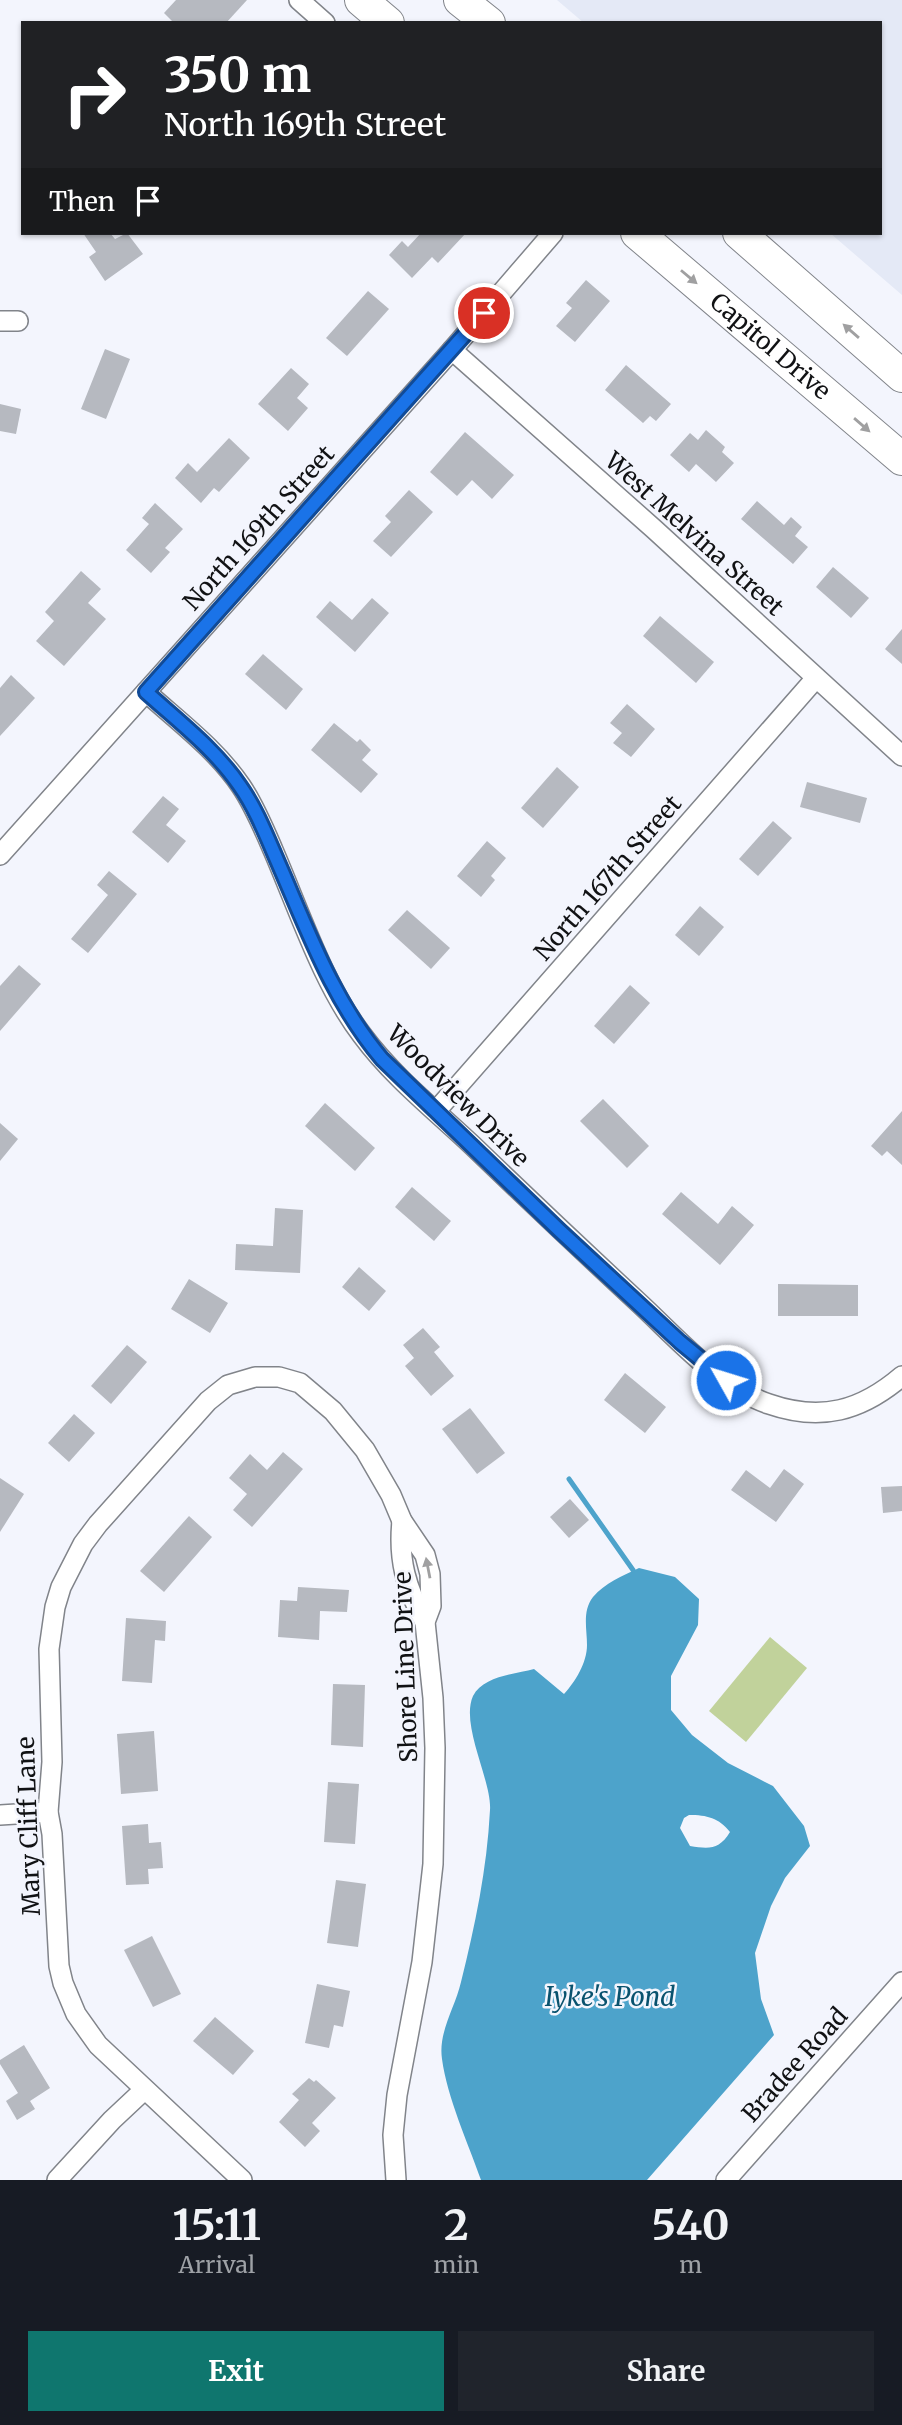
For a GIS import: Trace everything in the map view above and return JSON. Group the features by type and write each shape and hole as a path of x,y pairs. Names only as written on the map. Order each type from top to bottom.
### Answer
{"main road":[{"path":"361,0 386,21"},
{"path":"460,0 486,21"},
{"path":"481,0 502,21"},
{"name":"Capitol Drive","path":"639,235 902,459"},
{"path":"741,235 902,376"}],"street":[{"path":"299,0 323,21"},
{"name":"North 169th Street","path":"0,855 452,350 547,235"},
{"name":"West Melvina Street","path":"452,350 654,529 902,756"},
{"name":"North 167th Street","path":"436,1111 816,678"},
{"name":"Woodview Drive","path":"146,692 211,751 241,786 265,833 332,986 347,1014 382,1059 684,1346 726,1380 767,1404 791,1410 841,1411 885,1391 902,1376"},
{"name":"Shore Line Drive","path":"175,1438 208,1401 228,1385 256,1377 279,1377 300,1383 333,1411 358,1440 380,1474 401,1521 401,1561 415,1603 425,1622 435,1748 433,1864 422,1962 397,2095 393,2135 396,2180"},
{"name":"Mary Cliff Lane","path":"175,1438 83,1544 61,1587 55,1607 49,1648 51,1762 48,1812 52,1834 58,1952 63,1983 85,2029 144,2090 242,2180"},
{"path":"0,1815 48,1812"},
{"name":"Bradee Road","path":"726,2180 902,1982"},
{"path":"57,2180 112,2120 144,2090"}],"shaded area":[{"path":"557,0 902,0 902,295 832,235 882,235 882,21 582,21"}],"green space":[{"path":"770,1637 807,1668 746,1742 709,1711"}],"water":[{"name":"Iyke's Pond","path":"639,1568 675,1577 699,1599 698,1625 671,1676 671,1710 692,1735 728,1763 773,1786 804,1826 810,1846 785,1878 771,1906 755,1953 761,1999 774,2035 647,2180 481,2180 448,2089 441,2049 471,1940 483,1876 490,1810 470,1722 473,1696 478,1689 492,1680 534,1669 564,1694 585,1659 586,1614 590,1602 614,1580","holes":["689,1815 717,1820 730,1832 722,1842 713,1847 690,1846 680,1828 684,1818"]}],"building":[{"path":"176,0 247,0 228,21 172,21 164,13"},
{"path":"84,235 112,235 115,239 129,235 143,254 105,281 89,257 96,252"},
{"path":"419,235 464,235 438,263 432,257 412,278 389,255 402,241 408,247"},
{"path":"586,280 610,301 575,342 556,326 572,308 566,303"},
{"path":"368,291 389,309 347,356 326,338"},
{"path":"105,349 130,359 106,419 81,409"},
{"path":"626,365 671,404 656,421 650,416 643,423 605,390"},
{"path":"291,368 309,384 297,398 308,408 288,431 258,404"},
{"path":"0,404 21,409 16,434 0,431"},
{"path":"706,430 725,447 722,452 734,463 716,482 696,464 689,472 670,455 690,433 698,440"},
{"path":"465,432 514,475 492,499 472,480 457,496 430,472"},
{"path":"229,438 250,458 219,492 214,488 201,503 175,478 188,463 197,472"},
{"path":"409,490 433,512 391,557 373,541 391,522 385,516"},
{"path":"757,501 784,525 791,517 802,527 795,536 808,547 793,564 741,519"},
{"path":"155,503 183,529 165,548 170,552 151,573 126,550 149,524 142,518"},
{"path":"833,567 869,598 851,618 816,587"},
{"path":"81,571 101,589 88,603 106,619 64,666 36,641 54,621 45,612"},
{"path":"372,598 389,613 355,652 316,617 330,601 352,620"},
{"path":"660,616 714,662 696,683 643,636"},
{"path":"902,629 902,664 885,649"},
{"path":"263,654 303,689 286,710 245,674"},
{"path":"11,675 35,698 0,736 0,688"},
{"path":"627,704 655,729 631,757 613,743 622,733 610,723"},
{"path":"334,723 357,742 360,739 371,750 362,760 378,774 361,793 311,750"},
{"path":"557,767 579,787 543,828 521,808"},
{"path":"807,782 867,798 860,823 800,807"},
{"path":"163,796 179,809 166,825 186,841 168,863 132,832"},
{"path":"773,821 792,838 758,876 739,859"},
{"path":"487,841 506,858 491,876 495,880 481,897 457,876"},
{"path":"109,871 137,894 88,953 71,939 108,895 97,885"},
{"path":"700,906 724,927 699,956 675,935"},
{"path":"407,910 450,948 431,969 388,930"},
{"path":"19,965 41,984 0,1031 0,986"},
{"path":"630,985 650,1003 614,1044 594,1026"},
{"path":"603,1099 649,1146 627,1168 580,1121"},
{"path":"325,1103 375,1148 355,1171 305,1126"},
{"path":"902,1111 902,1165 887,1151 882,1156 871,1146"},
{"path":"0,1123 18,1139 0,1161"},
{"path":"412,1187 451,1221 434,1241 395,1207"},
{"path":"681,1192 718,1224 732,1206 754,1225 720,1265 662,1214"},
{"path":"275,1208 303,1210 300,1273 235,1270 236,1244 273,1246"},
{"path":"359,1267 386,1291 369,1311 342,1287"},
{"path":"189,1279 228,1303 210,1333 171,1309"},
{"path":"778,1284 858,1285 858,1316 778,1316"},
{"path":"423,1328 440,1347 434,1352 454,1376 431,1396 405,1366 414,1358 403,1345"},
{"path":"127,1345 147,1362 111,1404 91,1386"},
{"path":"625,1373 666,1407 645,1433 604,1400"},
{"path":"470,1408 505,1453 477,1474 442,1429"},
{"path":"74,1414 95,1433 69,1462 48,1443"},
{"path":"283,1452 303,1469 252,1527 233,1510 247,1494 229,1478 250,1454 267,1470"},
{"path":"784,1469 804,1484 776,1522 731,1490 746,1470 770,1488"},
{"path":"0,1478 24,1494 0,1532"},
{"path":"902,1486 902,1511 883,1513 881,1487"},
{"path":"570,1499 589,1520 569,1538 550,1517"},
{"path":"189,1516 212,1537 164,1592 140,1571"},
{"path":"298,1587 349,1590 347,1612 320,1611 319,1640 278,1637 280,1600 297,1601"},
{"path":"126,1618 166,1621 165,1641 155,1640 152,1683 122,1681"},
{"path":"333,1684 365,1685 363,1747 331,1745"},
{"path":"154,1731 158,1791 121,1794 117,1734"},
{"path":"328,1782 359,1784 355,1844 324,1842"},
{"path":"148,1824 149,1843 161,1842 163,1868 148,1869 149,1884 126,1885 122,1826"},
{"path":"336,1880 366,1884 358,1947 327,1943"},
{"path":"152,1936 181,1994 153,2007 124,1950"},
{"path":"317,1984 350,1991 343,2027 334,2025 329,2048 305,2043"},
{"path":"215,2017 254,2051 233,2075 193,2041"},
{"path":"24,2045 50,2088 30,2101 35,2109 17,2120 6,2101 18,2093 0,2060"},
{"path":"309,2078 314,2082 316,2080 336,2098 312,2123 320,2131 305,2147 279,2122 299,2100 292,2094"}],"waterway":[{"path":"569,1479 633,1570"}],"route":[{"path":"484,313 146,692 211,751 241,786 265,833 332,986 347,1014 382,1059 559,1230 680,1342 726,1380"}]}
